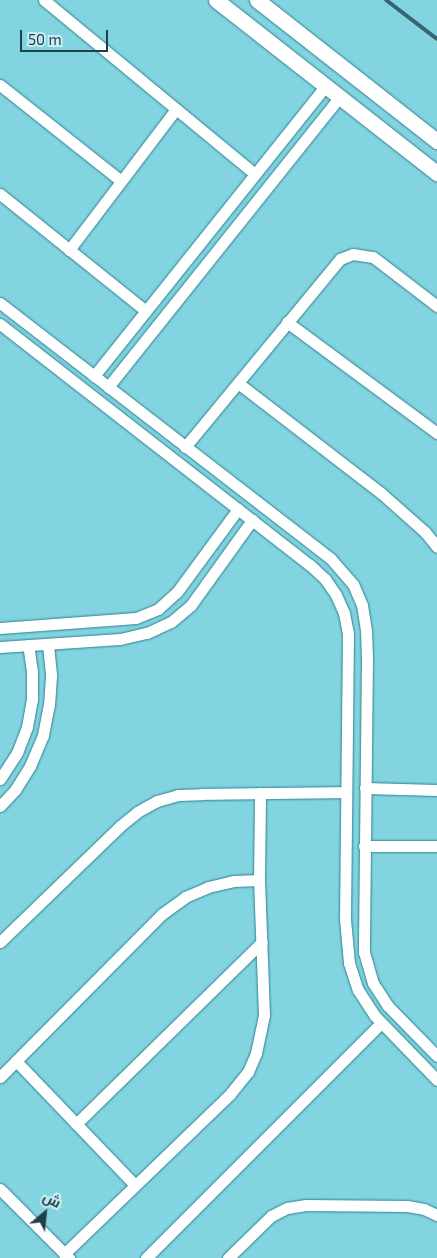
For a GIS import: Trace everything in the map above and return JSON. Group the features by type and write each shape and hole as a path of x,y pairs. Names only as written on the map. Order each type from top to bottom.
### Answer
{"street":[{"path":"44,0 255,174"},
{"path":"216,0 437,174"},
{"path":"257,0 437,141"},
{"path":"0,85 121,181"},
{"path":"94,376 325,87"},
{"path":"108,387 339,98"},
{"path":"69,250 176,109"},
{"path":"0,194 146,311"},
{"path":"185,447 334,263 353,254 367,254 379,260 437,306"},
{"path":"0,303 339,567 352,584 362,605 366,630 367,656 364,952 373,983 388,1006 437,1056"},
{"path":"287,322 437,433"},
{"path":"0,324 310,565 324,578 336,595 344,613 348,633 345,919 347,955 358,990 381,1023 437,1080"},
{"path":"238,383 389,499 425,532 437,547"},
{"path":"0,628 136,618 158,608 177,592 238,509"},
{"path":"0,647 120,639 147,634 171,622 191,605 252,520"},
{"path":"0,806 15,790 30,766 43,735 49,705 51,674 48,644"},
{"path":"0,779 17,753 27,727 32,700 28,645"},
{"path":"348,656 367,656"},
{"path":"365,788 437,790"},
{"path":"0,942 100,844 137,812 157,801 178,795 346,792"},
{"path":"0,1189 66,1256 135,1185 230,1094 248,1072 256,1053 264,1015 259,880 260,793"},
{"path":"364,846 437,846"},
{"path":"0,1078 162,914 185,897 208,887 233,881 259,880"},
{"path":"76,1124 262,942"},
{"path":"146,1258 381,1023"},
{"path":"16,1061 135,1185"},
{"path":"228,1258 271,1216 287,1208 306,1205 407,1206 424,1209 437,1215"}],"railway":[{"path":"386,0 437,39"}]}
